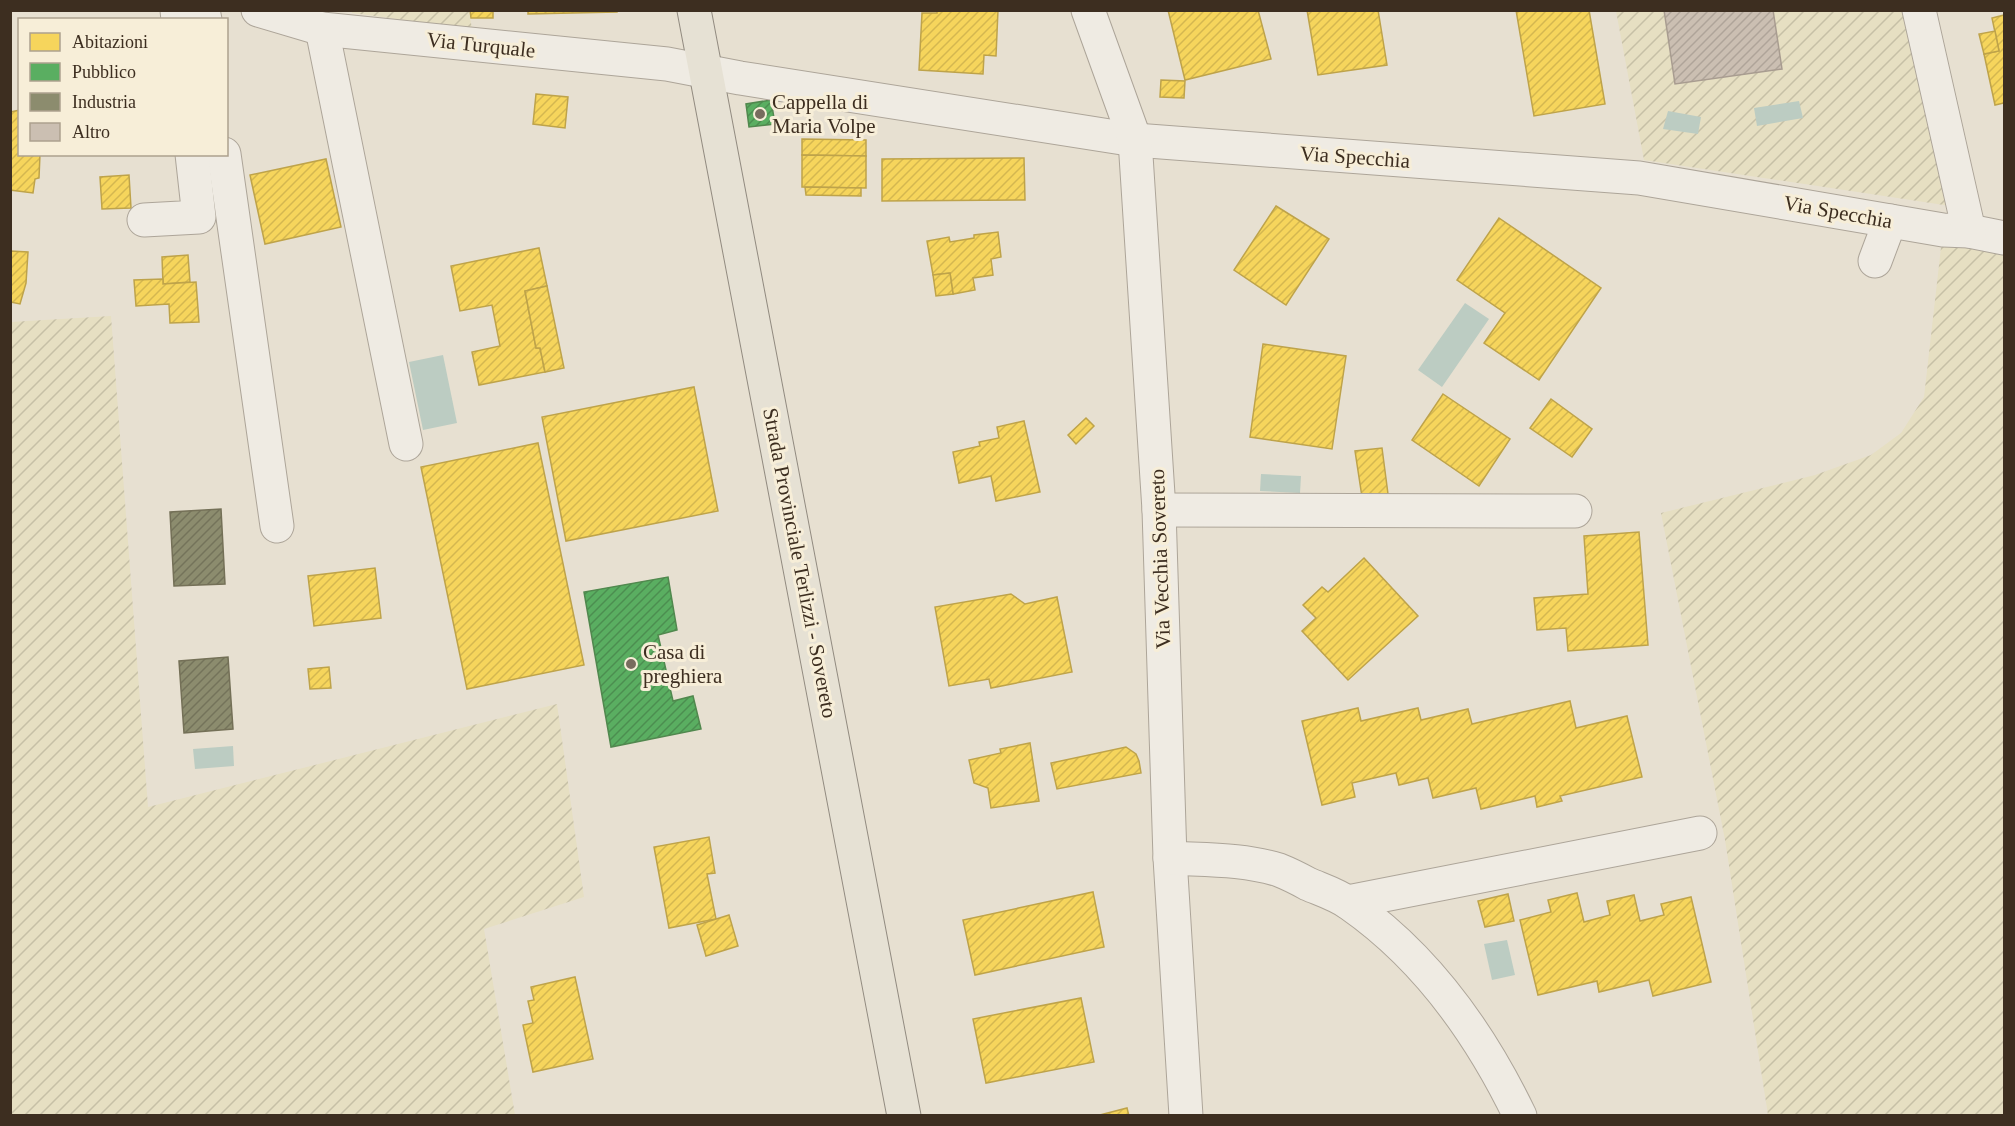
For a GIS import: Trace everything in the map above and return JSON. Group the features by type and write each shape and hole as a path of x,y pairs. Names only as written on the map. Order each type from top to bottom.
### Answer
{"main road":[{"name":"Strada Provinciale Terlizzi - Sovereto","path":"694,10 904,1116"}],"street":[{"name":"Via Turquale","path":"258,10 322,29 667,64 706,72"},
{"name":"Via Vecchia Sovereto","path":"1088,10 1135,140 1159,510 1170,858 1186,1116"},
{"path":"1919,10 1969,231"},
{"path":"322,29 406,444"},
{"name":"Via Specchia","path":"706,72 1135,140 1639,178 1943,230 1969,231 2004,238"},
{"path":"144,220 199,217 192,156"},
{"path":"224,156 277,526"},
{"path":"1875,261 1890,221"},
{"path":"1159,510 1575,511"},
{"path":"1348,902 1700,833"},
{"path":"1170,858 1245,862 1280,871 1348,902 1392,936 1464,1016 1492,1061 1520,1116"}],"shaded area":[{"path":"352,11 469,11 472,29 352,13"},
{"path":"1616,11 1926,11 1977,210 1644,160"},
{"path":"1799,101 1803,118 1757,126 1754,108"},
{"path":"1668,111 1701,117 1698,134 1663,129"},
{"path":"1943,230 2004,253 2004,1115 1768,1115 1725,840 1661,513 1815,475 1871,455 1901,433 1924,397"},
{"path":"1465,303 1489,319 1442,387 1418,370"},
{"path":"111,316 148,807 557,704 584,897 484,929 515,1115 11,1115 11,322"},
{"path":"443,355 457,423 423,430 409,362"},
{"path":"1261,474 1301,476 1300,493 1260,491"},
{"path":"233,746 234,766 195,769 193,749"},
{"path":"1507,940 1515,975 1492,980 1484,944"}],"building: Abitazioni":[{"path":"470,10 493,10 493,18 471,18"},
{"path":"528,10 617,10 617,12 528,14"},
{"path":"937,10 998,10 996,56 984,55 983,74 919,70 922,13 937,13"},
{"path":"1168,10 1258,10 1271,59 1185,80"},
{"path":"1307,10 1378,10 1387,65 1318,75"},
{"path":"1516,10 1589,10 1605,104 1534,116"},
{"path":"2004,15 2004,103 1995,105 1984,54 1999,51 1992,18"},
{"path":"1995,31 1999,51 1984,54 1979,34"},
{"path":"1161,80 1185,81 1184,98 1160,97"},
{"path":"536,94 568,97 565,128 533,124"},
{"path":"18,110 18,156 40,156 39,178 35,179 33,193 10,190 10,112"},
{"path":"802,139 866,140 866,156 802,155"},
{"path":"802,155 866,156 866,188 802,187"},
{"path":"1024,158 1025,200 882,201 882,159"},
{"path":"326,159 341,227 265,244 250,175"},
{"path":"129,175 131,208 102,209 100,177"},
{"path":"805,187 861,188 861,196 806,195"},
{"path":"1276,206 1329,239 1286,305 1234,270"},
{"path":"1499,218 1601,288 1539,380 1484,343 1505,313 1457,280"},
{"path":"998,232 1001,257 991,259 993,275 973,278 975,290 953,294 950,273 933,275 927,241 949,237 950,242 974,238 974,235"},
{"path":"539,248 547,286 525,291 536,348 540,348 545,372 479,385 472,352 500,346 492,305 460,311 451,266"},
{"path":"10,251 28,252 26,283 20,304 10,302"},
{"path":"188,255 190,282 163,284 162,257"},
{"path":"950,273 953,294 936,296 933,275"},
{"path":"163,279 163,284 196,282 199,322 170,323 169,304 136,306 134,280"},
{"path":"547,286 564,368 545,372 540,348 536,348 525,291"},
{"path":"1263,344 1346,356 1332,449 1250,437"},
{"path":"694,387 718,511 566,541 542,417"},
{"path":"1443,394 1510,439 1479,486 1412,440"},
{"path":"1551,399 1592,429 1572,457 1530,428"},
{"path":"1086,418 1094,426 1076,444 1068,435"},
{"path":"1024,421 1040,492 996,501 991,476 959,483 953,452 980,446 979,442 999,438 997,427"},
{"path":"538,443 584,665 467,689 421,467"},
{"path":"1382,448 1388,494 1362,497 1355,451"},
{"path":"1639,532 1648,645 1568,651 1566,628 1537,630 1534,598 1588,594 1584,536"},
{"path":"1364,558 1418,616 1348,680 1302,631 1316,618 1303,605 1322,587 1328,592"},
{"path":"375,568 381,618 314,626 308,576"},
{"path":"1011,594 1025,604 1057,597 1072,672 991,688 989,679 949,686 935,607"},
{"path":"329,667 331,688 310,689 308,669"},
{"path":"1570,701 1576,728 1627,716 1642,777 1560,796 1562,801 1537,807 1535,796 1481,809 1476,788 1433,798 1428,778 1399,785 1396,773 1352,783 1355,797 1322,805 1302,721 1358,708 1361,721 1418,708 1421,720 1468,709 1472,724"},
{"path":"1030,743 1039,801 991,808 988,788 974,783 969,760 1001,753 1000,749"},
{"path":"1126,747 1136,754 1141,773 1057,789 1051,763"},
{"path":"709,837 715,873 707,874 716,919 669,928 654,847"},
{"path":"1093,892 1104,947 975,975 963,920"},
{"path":"1577,893 1584,922 1610,915 1607,901 1634,895 1640,921 1664,915 1661,904 1691,897 1711,982 1653,996 1649,980 1599,992 1597,981 1538,995 1520,920 1551,912 1548,900"},
{"path":"1508,894 1514,921 1485,927 1478,901"},
{"path":"729,915 738,946 706,956 697,925"},
{"path":"575,977 593,1059 533,1072 523,1025 533,1023 528,1001 534,1000 531,987"},
{"path":"1081,998 1094,1062 986,1083 973,1019"},
{"path":"1127,1108 1129,1116 1096,1116"}],"building: Pubblico":[{"name":"Cappella di Maria Volpe","path":"771,100 775,124 749,127 746,104"},
{"name":"Casa di preghiera","path":"668,577 677,630 658,635 673,701 693,696 701,729 611,747 584,592"}],"building: Industria":[{"path":"221,509 225,584 174,586 170,512"},
{"path":"228,657 233,729 184,733 179,661"}],"building: Altro":[{"path":"1664,10 1773,10 1782,69 1675,84"}],"place":[{"name":"Cappella di Maria Volpe","path":"760,114"},
{"name":"Casa di preghiera","path":"631,664"}]}
